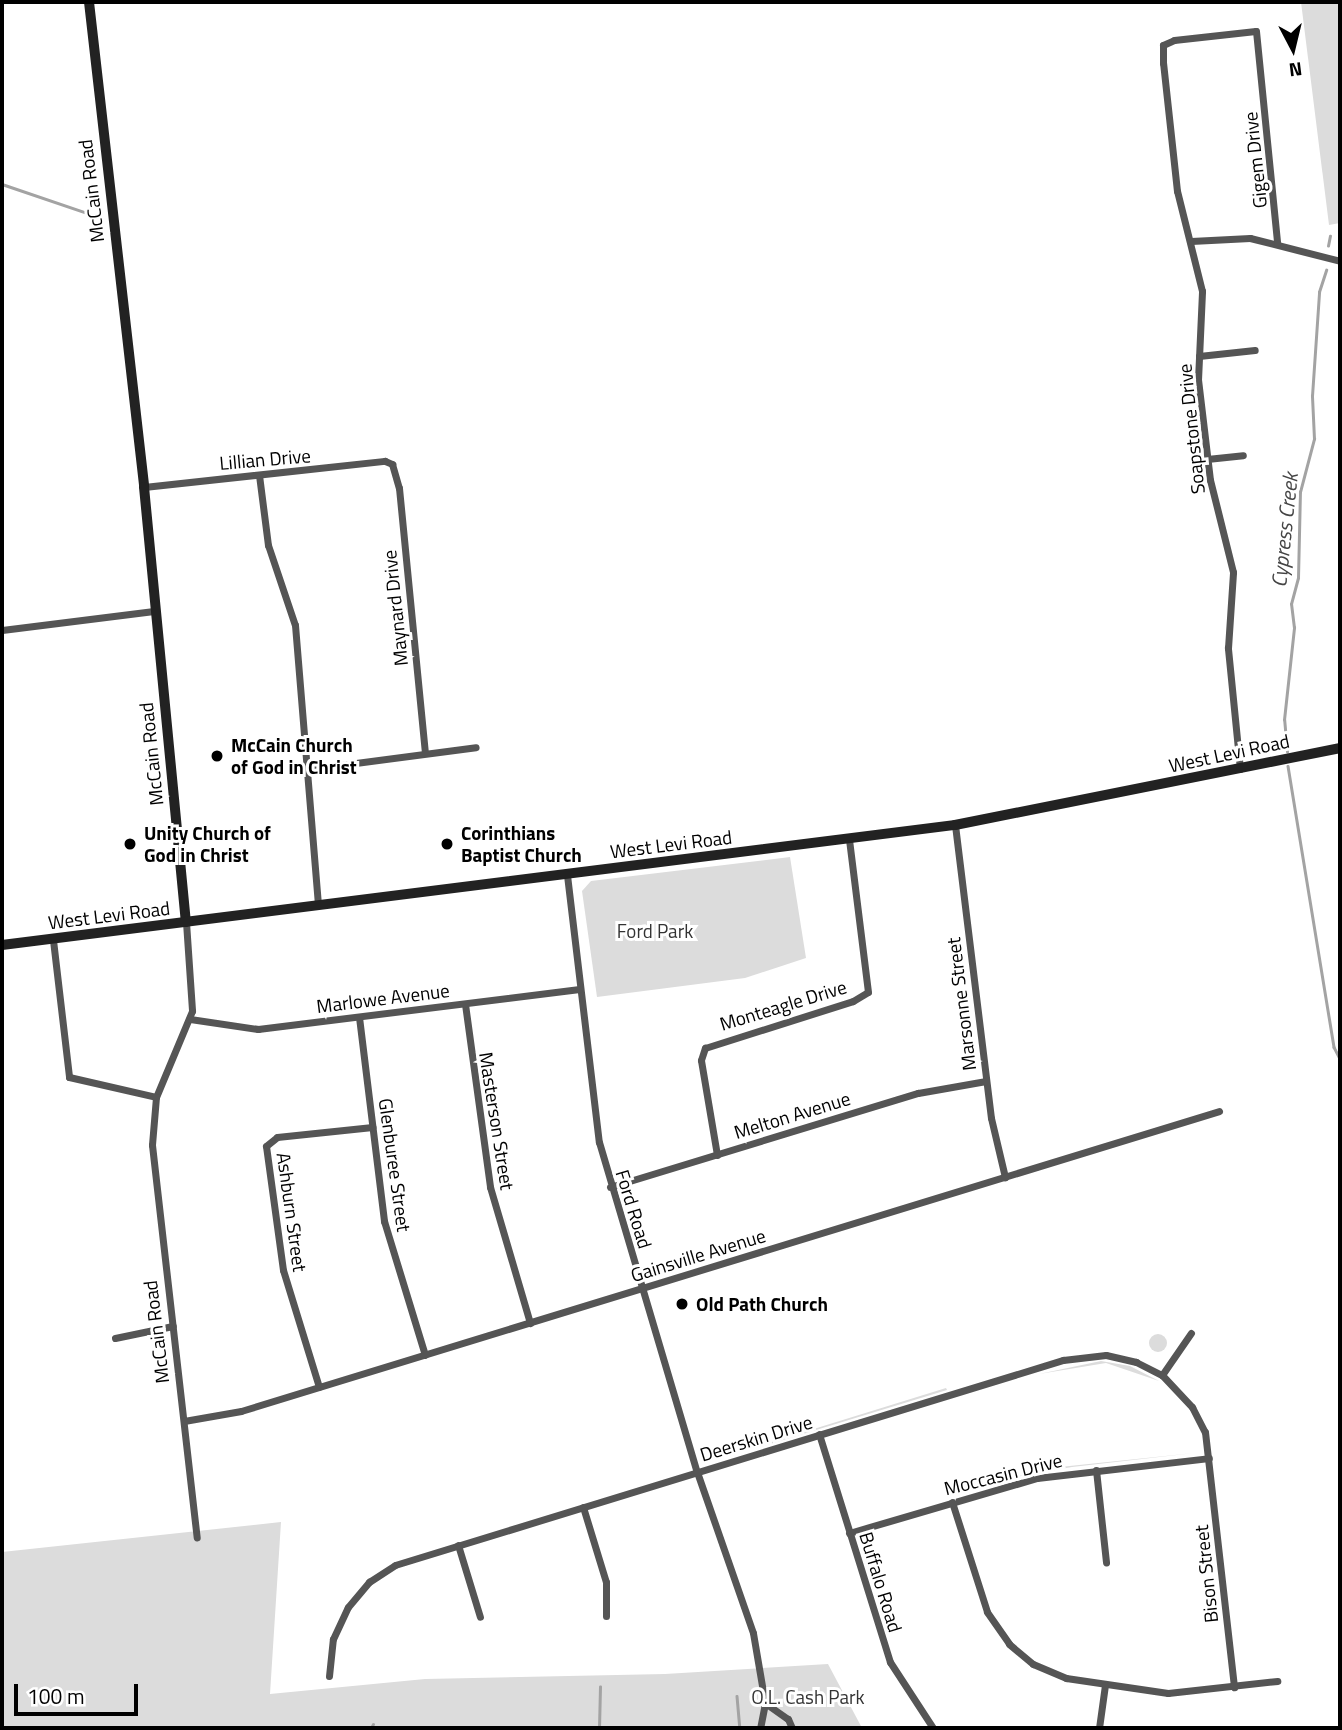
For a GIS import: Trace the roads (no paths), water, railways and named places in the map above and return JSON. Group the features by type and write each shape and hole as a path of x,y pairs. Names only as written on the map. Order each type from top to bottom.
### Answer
{"street":[{"name":"McCain Road","path":"89,2 144,487 193,999 190,1019 156,1097 153,1157 197,1538"},
{"name":"Gigem Drive","path":"1163,46 1174,40 1256,31 1277,243"},
{"name":"Soapstone Drive","path":"1163,46 1177,191 1202,291 1199,356 1207,459 1233,572 1228,648 1240,769"},
{"path":"1191,241 1250,237 1340,261"},
{"path":"1199,356 1255,350"},
{"path":"1207,459 1243,455"},
{"name":"Lillian Drive","path":"144,487 389,462"},
{"name":"Maynard Drive","path":"389,462 399,488 425,753"},
{"path":"259,475 267,539 293,616 310,769 318,905"},
{"path":"2,630 154,611"},
{"path":"310,769 476,747"},
{"name":"West Levi Road","path":"2,945 955,825 1340,748"},
{"name":"Marsonne Street","path":"955,825 986,1081 1005,1177"},
{"name":"Monteagle Drive","path":"717,1155 701,1060 705,1048 853,1001 868,992 849,840"},
{"name":"Ford Road","path":"567,875 598,1133 610,1187 697,1472 759,1661 765,1703 760,1728"},
{"path":"53,940 69,1077 156,1097"},
{"name":"Marlowe Avenue","path":"190,1019 258,1029 580,989"},
{"name":"Masterson Street","path":"465,1004 488,1179 530,1323"},
{"name":"Glenburee Street","path":"359,1017 384,1220 425,1355"},
{"name":"Melton Avenue","path":"610,1187 929,1090 986,1081"},
{"name":"Gainsville Avenue","path":"184,1421 232,1414 1219,1111"},
{"name":"Ashburn Street","path":"319,1387 283,1270 266,1146 277,1137 372,1127"},
{"path":"115,1338 173,1326"},
{"path":"1162,1375 1191,1333"},
{"name":"Deerskin Drive","path":"329,1676 337,1629 363,1588 395,1565 1079,1357 1120,1357 1162,1375 1198,1416 1209,1458"},
{"name":"Buffalo Road","path":"819,1434 892,1665 933,1728"},
{"name":"Moccasin Drive","path":"849,1533 1024,1481 1209,1458"},
{"name":"Bison Street","path":"1209,1458 1234,1687"},
{"path":"1096,1470 1106,1562"},
{"path":"952,1502 986,1610 1009,1644 1054,1674 1105,1685 1177,1694 1277,1681"},
{"path":"583,1507 606,1582 606,1616"},
{"path":"458,1545 480,1617"},
{"path":"1099,1728 1105,1685"},
{"path":"765,1703 788,1719 792,1728"}],"waterway":[{"path":"2,184 87,213"},
{"name":"Cypress Creek","path":"1328,246 1330,236"},
{"name":"Cypress Creek","path":"1287,752 1284,720 1294,628 1291,604 1298,578 1300,492 1314,439 1312,396 1319,292 1326,270"},
{"name":"Cypress Creek","path":"1288,766 1334,1047 1340,1059"},
{"path":"599,1728 600,1687"},
{"path":"737,1696 740,1728"},
{"path":"371,1728 373,1724"}],"place":[{"name":"McCain Church of God in Christ","path":"217,756"},
{"name":"Unity Church of God in Christ","path":"130,844"},
{"name":"Corinthians Baptist Church","path":"447,844"},
{"name":"Old Path Church","path":"682,1304"}],"park label":[{"name":"Ford Park","path":"655,931"},
{"name":"O.L. Cash Park","path":"808,1697"}]}
